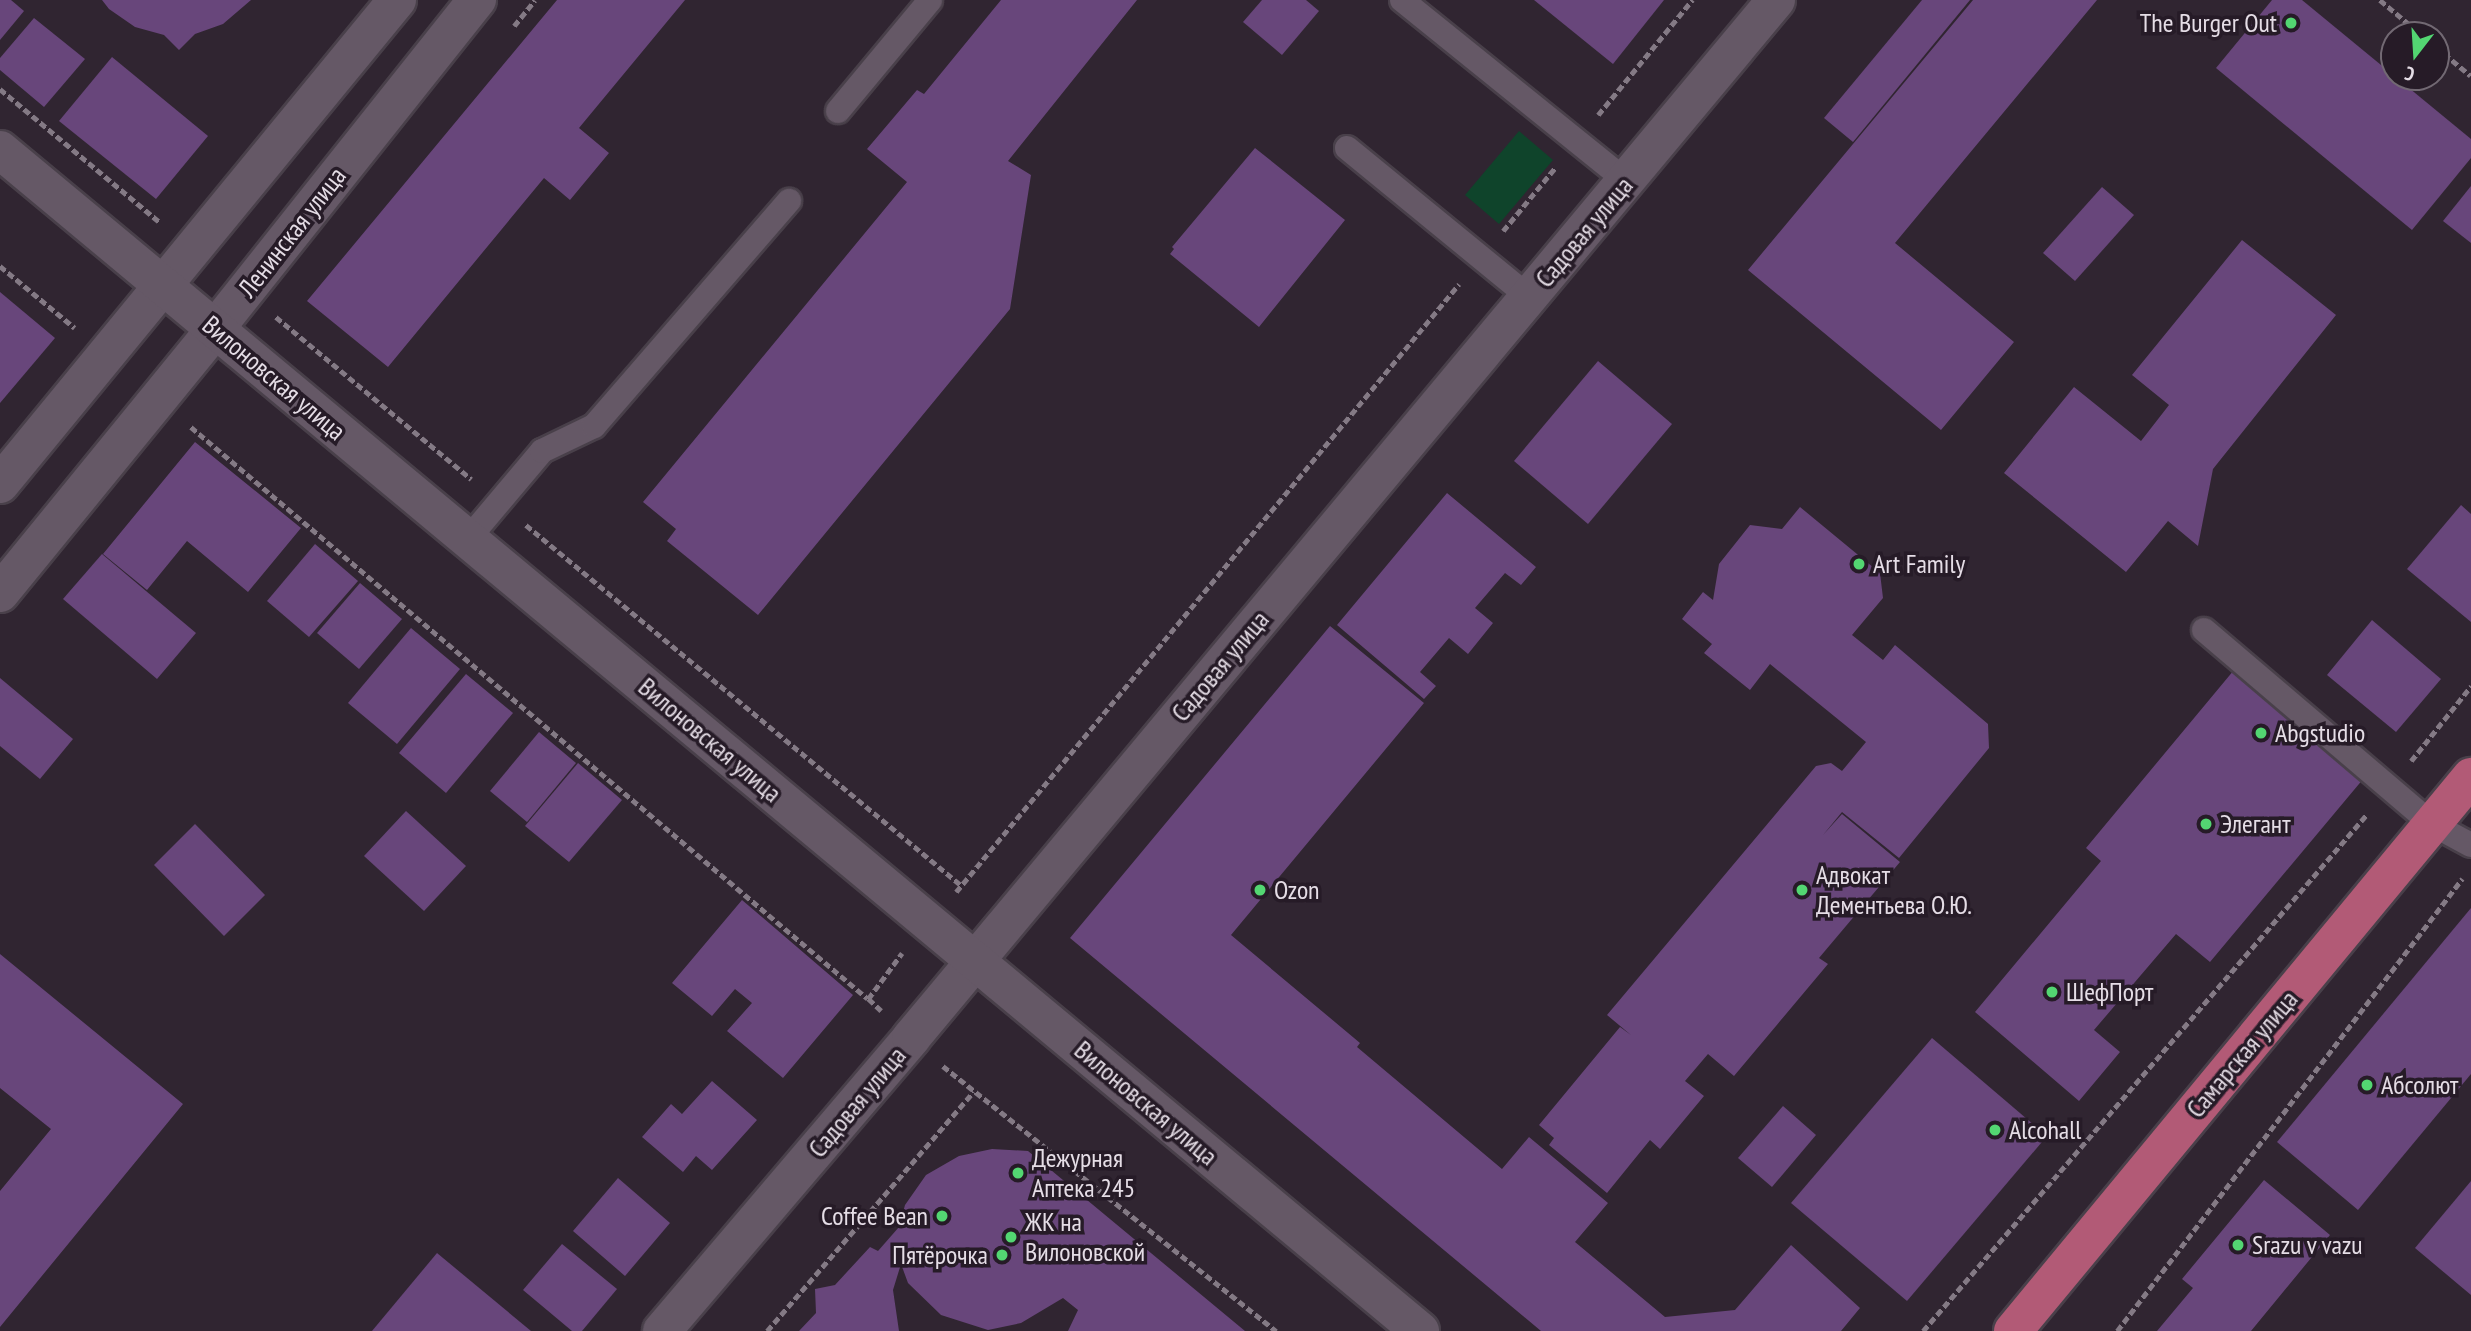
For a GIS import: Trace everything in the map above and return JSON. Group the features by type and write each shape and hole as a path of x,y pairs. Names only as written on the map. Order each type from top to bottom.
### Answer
{"main road":[{"name":"Самарская улица","path":"2013,1331 2471,777"}],"street":[{"path":"0,484 397,0"},
{"name":"Ленинская улица","path":"0,593 477,0"},
{"name":"Садовая улица","path":"662,1331 911,1038 973,960 1776,0"},
{"name":"Вилоновская улица","path":"0,150 1420,1331"}],"lane":[{"path":"838,111 930,0"},
{"path":"1402,0 1626,181"},
{"path":"1348,148 1529,297"},
{"path":"468,539 542,452 594,426 789,201"},
{"path":"2204,630 2432,824 2471,845"}],"path":[{"path":"867,999 926,920 971,875 1692,0"},
{"path":"2380,0 2405,21"},
{"path":"2450,59 2471,76"},
{"path":"0,266 107,355"},
{"path":"158,399 867,999 973,1093 1276,1331"},
{"path":"1923,1331 2390,788 2471,686"},
{"path":"2117,1331 2471,867"},
{"path":"767,1331 973,1093"}],"green space":[{"path":"1519,131 1553,160 1499,224 1465,195"}],"building":[{"path":"0,0 11,0 24,11 0,40"},
{"path":"102,0 251,0 223,24 195,34 179,50 164,35 135,27 109,9"},
{"path":"557,0 685,0 579,128 609,153 570,200 544,178 388,367 307,301"},
{"path":"1001,0 1137,0 1008,161 1031,175 1010,309 758,615 667,541 676,529 643,502 907,182 867,149 917,90 924,94"},
{"path":"1262,0 1306,0 1319,11 1282,55 1243,22"},
{"path":"1534,0 1664,0 1613,64"},
{"path":"1922,0 1970,0 1853,142 1824,118"},
{"path":"1973,0 2097,0 1895,243 2014,342 1941,430 1748,270"},
{"path":"2272,0 2302,0 2380,64 2380,91 2413,91 2471,139 2471,158 2412,230 2216,68"},
{"path":"34,18 85,59 44,107 0,70 0,58"},
{"path":"112,57 208,136 156,199 59,121"},
{"path":"1255,148 1345,220 1259,327 1170,254 1174,249 1172,247"},
{"path":"2471,186 2471,243 2443,221"},
{"path":"2102,187 2134,215 2075,281 2043,253"},
{"path":"2242,240 2336,315 2213,469 2198,546 2168,521 2126,572 2004,473 2074,387 2141,441 2169,405 2132,375"},
{"path":"0,292 55,338 0,403"},
{"path":"1598,361 1672,424 1588,524 1514,461"},
{"path":"195,442 301,528 248,592 187,541 147,590 103,554"},
{"path":"1447,493 1536,567 1521,585 1505,573 1475,608 1493,623 1468,654 1449,638 1420,672 1436,686 1424,699 1337,625"},
{"path":"2461,505 2471,514 2471,622 2407,569"},
{"path":"1800,507 1880,573 1883,598 1852,635 1883,660 1895,645 1988,724 1989,748 1899,858 1842,812 1823,835 1842,814 1900,862 1819,958 1828,964 1734,1076 1708,1054 1685,1081 1704,1096 1660,1149 1650,1140 1607,1193 1549,1145 1554,1138 1539,1125 1620,1027 1631,1035 1607,1015 1816,766 1831,763 1842,771 1866,742 1770,664 1750,690 1704,653 1712,644 1682,619 1703,592 1713,600 1719,564 1750,525 1782,529"},
{"path":"315,544 358,581 309,637 267,601"},
{"path":"102,554 196,633 157,679 63,599"},
{"path":"360,583 402,619 359,669 317,633"},
{"path":"2372,620 2441,679 2396,732 2327,675"},
{"path":"1330,626 1424,703 1231,935 1360,1043 1357,1047 1502,1169 1529,1137 1608,1203 1575,1242 1665,1317 1735,1310 1791,1245 1860,1308 1841,1331 1541,1331 1070,938"},
{"path":"411,628 460,669 397,744 348,703"},
{"path":"2234,670 2364,778 2210,962 2176,934 2094,1030 2120,1052 2079,1101 1975,1012 2101,861 2086,848"},
{"path":"466,674 513,713 446,793 399,753"},
{"path":"0,678 73,739 40,779 0,746"},
{"path":"539,732 576,763 527,822 490,791"},
{"path":"578,763 622,800 569,862 525,826"},
{"path":"406,811 466,866 424,911 364,856"},
{"path":"195,824 265,895 224,936 154,865"},
{"path":"742,900 853,995 783,1078 727,1031 752,1003 735,989 712,1016 672,983"},
{"path":"2471,908 2471,1074 2358,1210 2277,1142"},
{"path":"0,954 183,1104 0,1327 0,1191 51,1129 0,1088"},
{"path":"1932,1038 2047,1136 1907,1301 1791,1203"},
{"path":"712,1081 757,1120 712,1170 696,1156 683,1172 642,1137 671,1104 682,1114"},
{"path":"1783,1106 1816,1135 1772,1187 1738,1158"},
{"name":"ЖК на Вилоновской","path":"992,1149 1028,1151 1245,1331 1068,1331 1078,1310 1063,1298 1021,1323 988,1330 941,1315 908,1283 901,1264 893,1290 899,1331 799,1331 816,1313 815,1289 835,1285 870,1247 878,1251 899,1227 905,1205 926,1175 959,1156"},
{"path":"618,1178 670,1223 625,1276 573,1231"},
{"path":"2264,1180 2330,1235 2251,1331 2157,1331 2193,1288 2182,1279"},
{"path":"2471,1181 2471,1295 2415,1248"},
{"path":"562,1244 617,1289 582,1331 572,1331 523,1290"},
{"path":"437,1253 531,1331 372,1331"}],"place":[{"name":"The Burger Out","path":"2291,23"},
{"name":"Art Family","path":"1859,564"},
{"name":"Abgstudio","path":"2261,733"},
{"name":"Элегант","path":"2206,824"},
{"name":"Ozon","path":"1260,890"},
{"name":"Адвокат Дементьева О.Ю.","path":"1802,890"},
{"name":"ШефПорт","path":"2052,992"},
{"name":"Абсолют","path":"2367,1085"},
{"name":"Alcohall","path":"1995,1130"},
{"name":"Дежурная Аптека 245","path":"1018,1173"},
{"name":"Coffee Bean","path":"942,1216"},
{"name":"ЖК на Вилоновской","path":"1011,1237"},
{"name":"Srazu v vazu","path":"2238,1245"},
{"name":"Пятёрочка","path":"1002,1255"}]}
